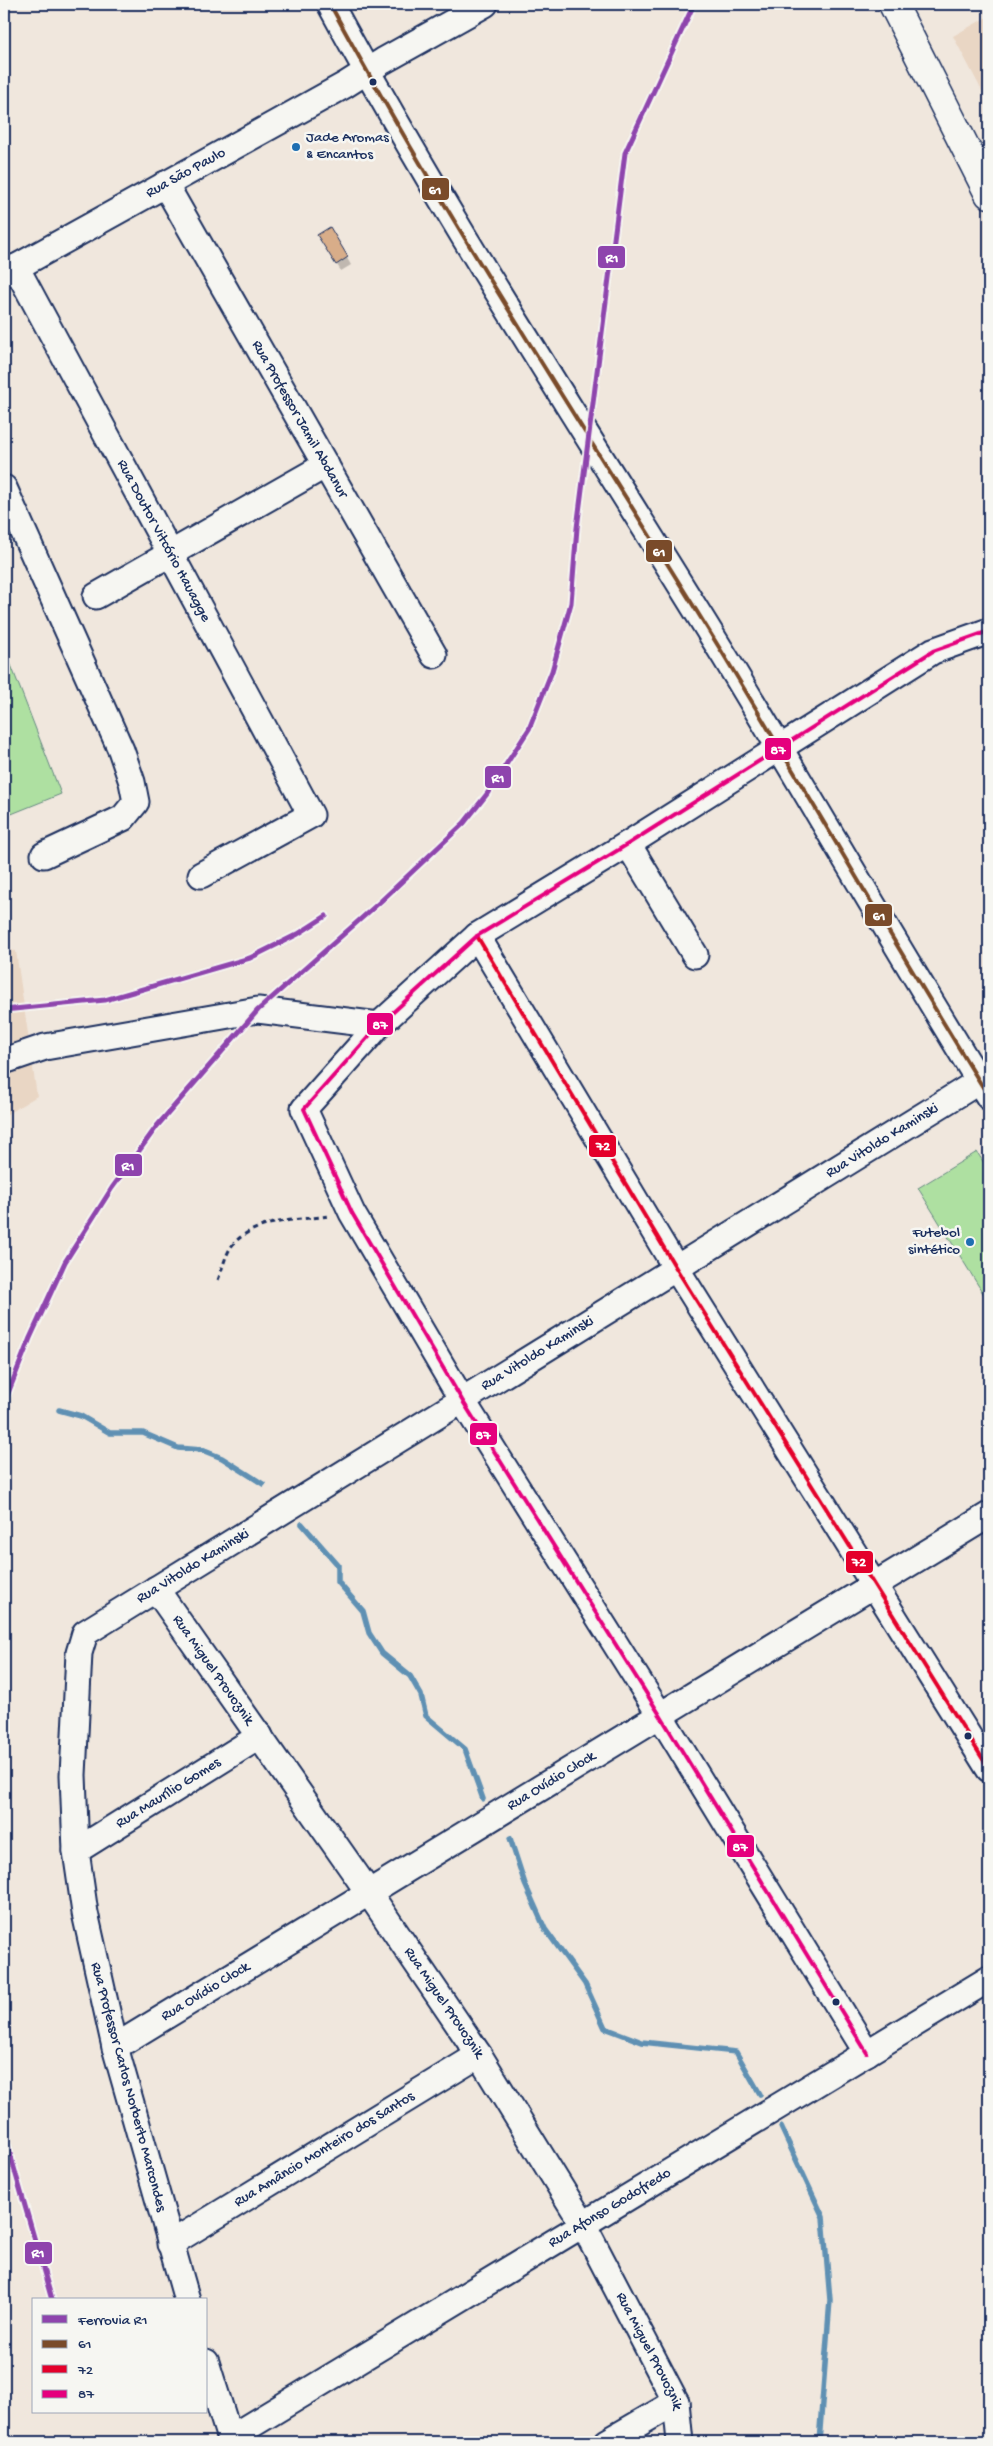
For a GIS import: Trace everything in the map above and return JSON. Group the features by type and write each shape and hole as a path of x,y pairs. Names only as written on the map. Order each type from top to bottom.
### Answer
{"main road":[{"path":"892,4 989,194"}],"street":[{"path":"330,4 367,72 562,398 724,656 986,1085"},
{"name":"Rua São Paulo","path":"10,270 367,72 485,4"},
{"name":"Rua Professor Jamil Abdanur","path":"165,184 434,655"},
{"name":"Rua Doutor Vitcório Hauagge","path":"10,270 170,554 311,815 200,875"},
{"path":"96,596 326,465"},
{"path":"4,488 121,750 132,782 136,802 123,818 44,855"},
{"path":"867,2052 660,1715 462,1400 352,1214 304,1109 379,1025 477,936 628,844 933,651 989,631"},
{"path":"628,844 695,955"},
{"path":"477,936 676,1268 989,1768"},
{"path":"4,1061 46,1047 258,1010 379,1025"},
{"name":"Rua Vitoldo Kaminski","path":"85,1633 676,1268 986,1085"},
{"name":"Rua Ovídio Clock","path":"114,2048 989,1515"},
{"name":"Rua Miguel Provoznik","path":"156,1589 369,1892 480,2055 583,2224 676,2402 680,2442"},
{"name":"Rua Professor Carlos Norberto Marcondes","path":"85,1633 79,1653 72,1775 76,1851 85,1913 114,2048 186,2298"},
{"name":"Rua Maurílio Gomes","path":"76,1851 260,1736"},
{"name":"Rua Afonso Godofredo","path":"230,2440 989,1979"},
{"name":"Rua Amâncio Monteiro dos Santos","path":"170,2244 480,2055"},
{"path":"208,2368 230,2440"},
{"path":"607,2442 676,2402"}],"path":[{"path":"218,1280 231,1248 241,1237 260,1227 283,1222 352,1214"}],"shaded area":[{"path":"989,16 989,104 953,36"},
{"path":"4,950 16,951 37,1096 4,1116"}],"green space":[{"path":"4,647 61,794 4,817"},
{"name":"Futebol sintético","path":"977,1152 989,1171 989,1296 986,1298 918,1188"}],"building":[{"path":"330,227 348,257 336,265 317,235"}],"waterway":[{"path":"59,1410 81,1416 110,1433 143,1433 178,1448 202,1450 222,1458 263,1484"},
{"path":"302,1524 338,1565 338,1582 363,1611 369,1633 382,1653 410,1676 421,1695 426,1716 465,1749 483,1799"},
{"path":"510,1838 525,1884 545,1929 585,1984 605,2028 642,2042 736,2052 760,2094"},
{"path":"781,2127 823,2217 830,2300 819,2442"}],"rail line":[{"name":"R1","path":"4,1403 30,1338 65,1262 112,1188 157,1126 258,1010 381,901 464,823 487,794 529,729 552,671 571,603 577,528 625,153 694,4"},
{"name":"R1","path":"4,1010 105,1000 250,958 298,934 326,916"},
{"name":"R1","path":"4,2133 51,2298"}],"transit line":[{"name":"61","path":"330,4 376,87 473,252 725,657 989,1097"},
{"name":"87","path":"867,2053 660,1715 462,1400 352,1213 304,1109 379,1025 477,936 628,844 933,651 989,631"},
{"name":"72","path":"477,936 676,1268 989,1769"}],"place":[{"name":"Jade Aromas & Encantos","path":"296,147"},
{"name":"Futebol sintético","path":"970,1242"}]}
